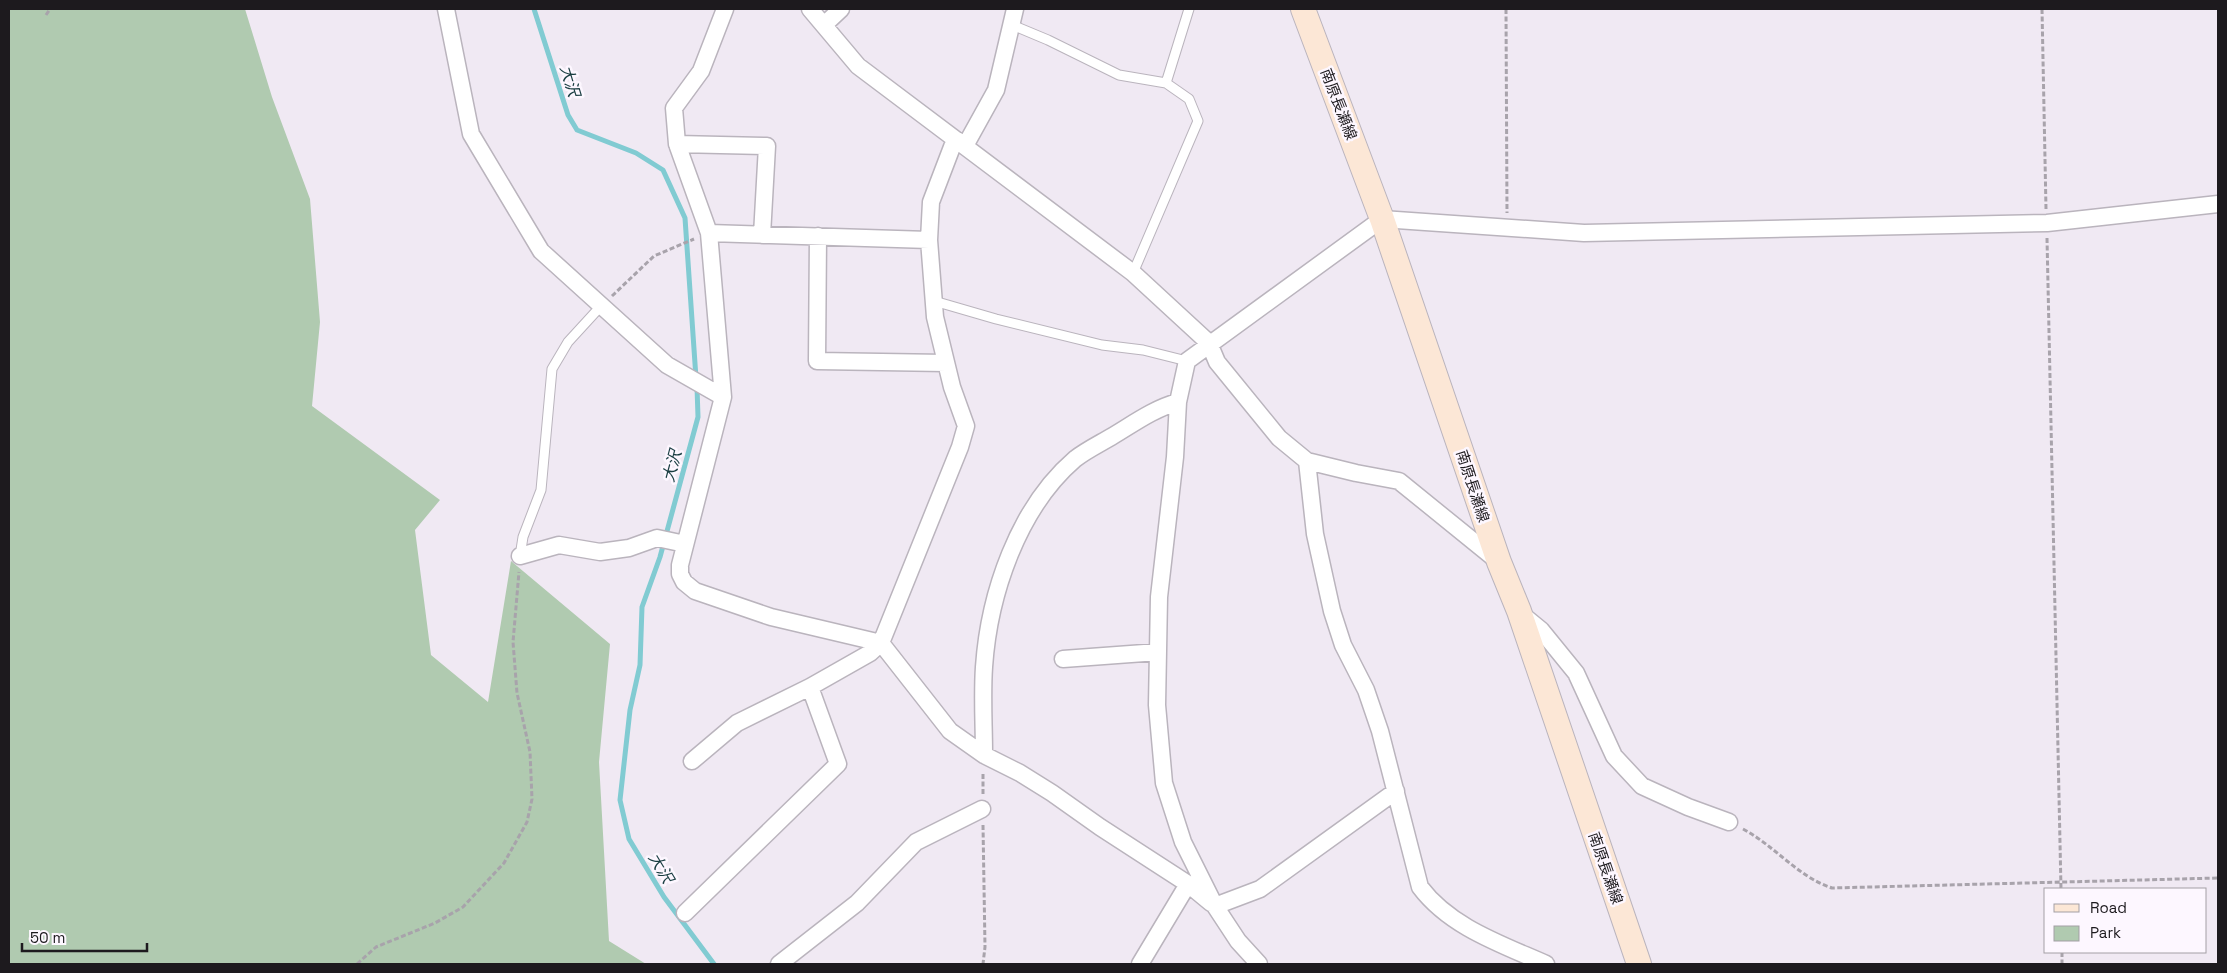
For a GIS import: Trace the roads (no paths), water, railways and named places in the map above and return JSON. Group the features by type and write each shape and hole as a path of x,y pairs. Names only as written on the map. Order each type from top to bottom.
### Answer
{"main road":[{"name":"南原長瀬線","path":"1303,9 1382,219 1638,964"}],"street":[{"path":"446,9 471,134 541,251 667,365 723,397"},
{"path":"725,9 701,71 674,108 677,144 709,233 723,397 680,565 680,574 684,582 695,591 771,617 881,643 950,731 984,755 1020,773 1044,788 1188,884 1214,906"},
{"path":"810,9 858,66 1133,273 1209,343 1217,362 1279,438 1307,461 1399,481 1499,562"},
{"path":"824,25 841,9"},
{"path":"692,761 737,723 810,687 870,653 881,643 960,447 966,426 952,387 935,317 929,240 931,202 952,147 961,143 996,90 1015,9"},
{"path":"677,144 767,146 762,235"},
{"path":"1259,964 1238,941 1214,906 1183,842 1164,782 1157,705 1159,597 1175,457 1178,402 1187,361 1209,343 1382,219 1584,233 2046,223 2218,204"},
{"path":"709,233 929,240"},
{"path":"818,236 817,361 946,363"},
{"path":"984,755 984,668 989,620 998,588 1025,520 1048,488 1076,459 1158,408 1178,402"},
{"path":"1307,461 1315,534 1332,611 1343,645 1369,698 1380,731 1420,886 1432,902 1469,929 1546,964"},
{"path":"520,556 559,545 600,552 629,548 657,538 685,544"},
{"path":"1518,611 1541,630 1576,673 1614,756 1642,786 1688,807 1729,822"},
{"path":"1063,659 1158,652"},
{"path":"685,913 838,764 810,687"},
{"path":"1214,906 1260,889 1396,791"},
{"path":"779,964 857,903 916,842 982,809"},
{"path":"1140,964 1188,884"}],"lane":[{"path":"1166,83 1189,9"},
{"path":"1012,25 1048,40 1119,75 1166,83 1189,98 1198,121 1133,273"},
{"path":"934,301 996,319 1102,345 1143,350 1187,361"},
{"path":"520,556 523,537 541,490 552,369 568,342 601,306"}],"waterway":[{"name":"大沢","path":"534,9 568,115 577,130 636,153 663,170 685,218 696,378"},
{"name":"大沢","path":"697,387 698,417 660,557 642,607 640,665 630,710 620,800 629,839 664,897 714,964"}]}
